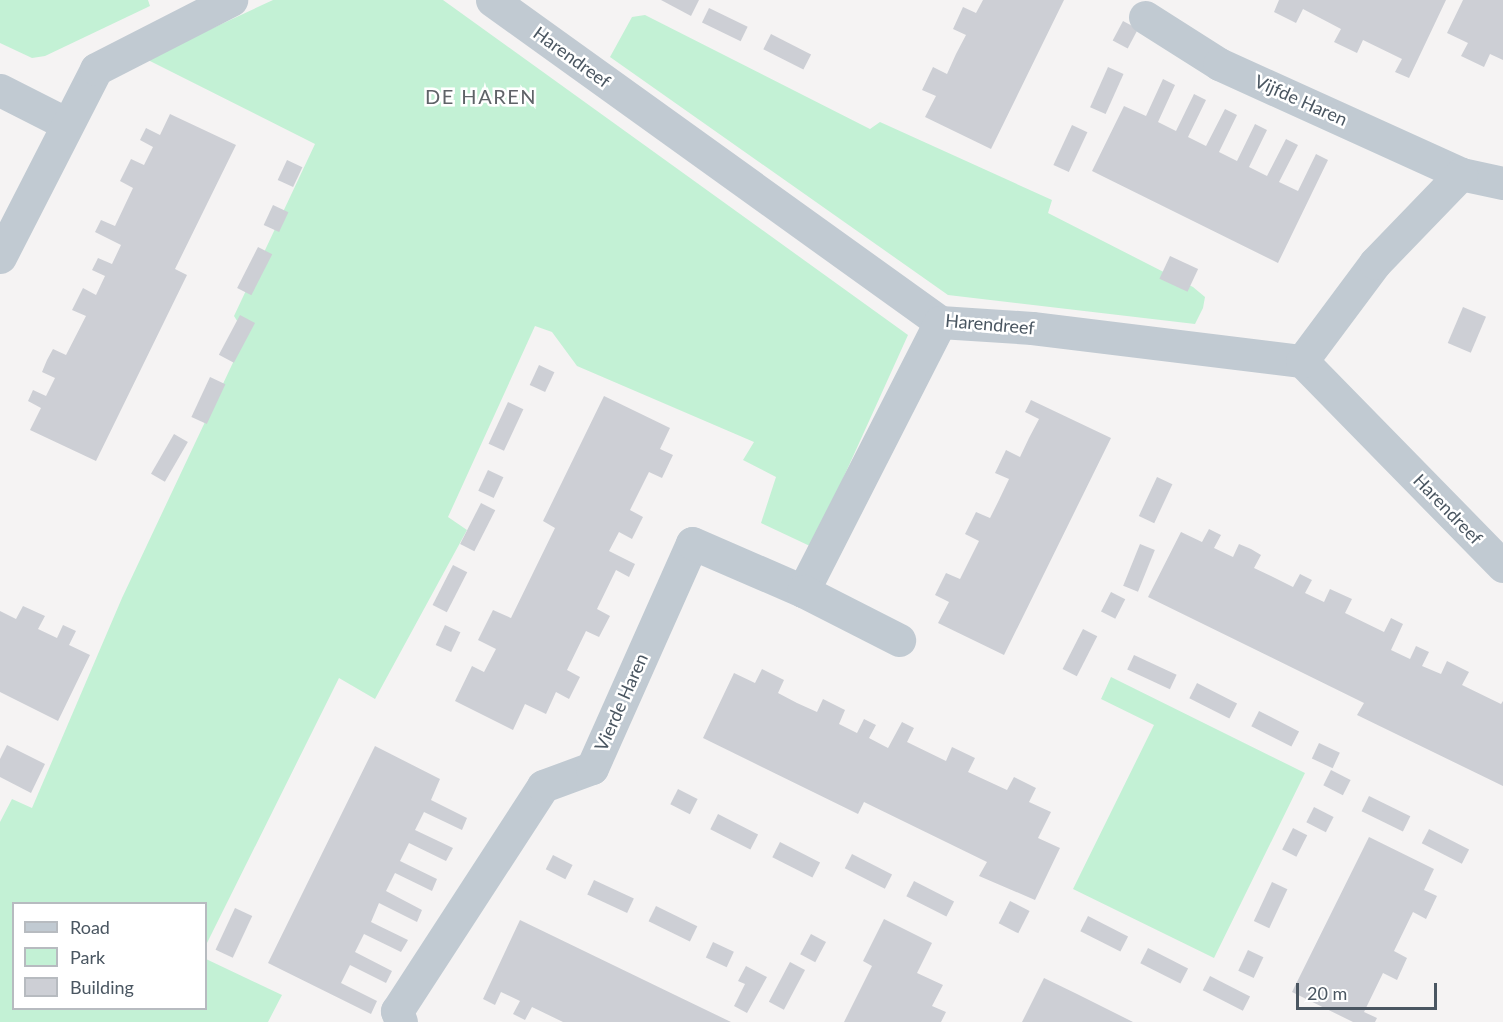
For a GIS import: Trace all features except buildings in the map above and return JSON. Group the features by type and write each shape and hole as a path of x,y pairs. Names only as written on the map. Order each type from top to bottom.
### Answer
{"street":[{"path":"0,257 65,123 96,69 231,0"},
{"name":"Harendreef","path":"492,0 940,322 1032,328 1302,361 1503,566"},
{"name":"Vijfde Haren","path":"1145,17 1219,64 1461,174 1503,183"},
{"path":"0,90 65,123"},
{"path":"1302,361 1375,263 1461,174"},
{"path":"803,591 940,322"},
{"name":"Vierde Haren","path":"401,1022 398,1011 543,786 592,768 692,543 803,591 899,640"}],"green space":[{"path":"0,0 148,0 150,6 45,56 32,58 0,43"},
{"path":"273,0 443,0 908,335 812,547 761,523 776,477 743,460 754,442 577,366 552,332 535,326 448,517 467,530 375,699 339,678 207,943 207,902 12,902 12,1010 207,1010 207,959 282,995 268,1022 0,1022 0,822 12,799 32,808 122,598 246,335 234,316 315,144 146,59"},
{"path":"645,15 870,129 880,122 1052,200 1048,213 1193,287 1205,297 1203,308 1195,324 948,295 610,57 632,17"},
{"path":"1111,677 1305,773 1214,958 1073,889 1154,725 1101,699"}],"district":[{"name":"DE HAREN","path":"481,96"}]}
